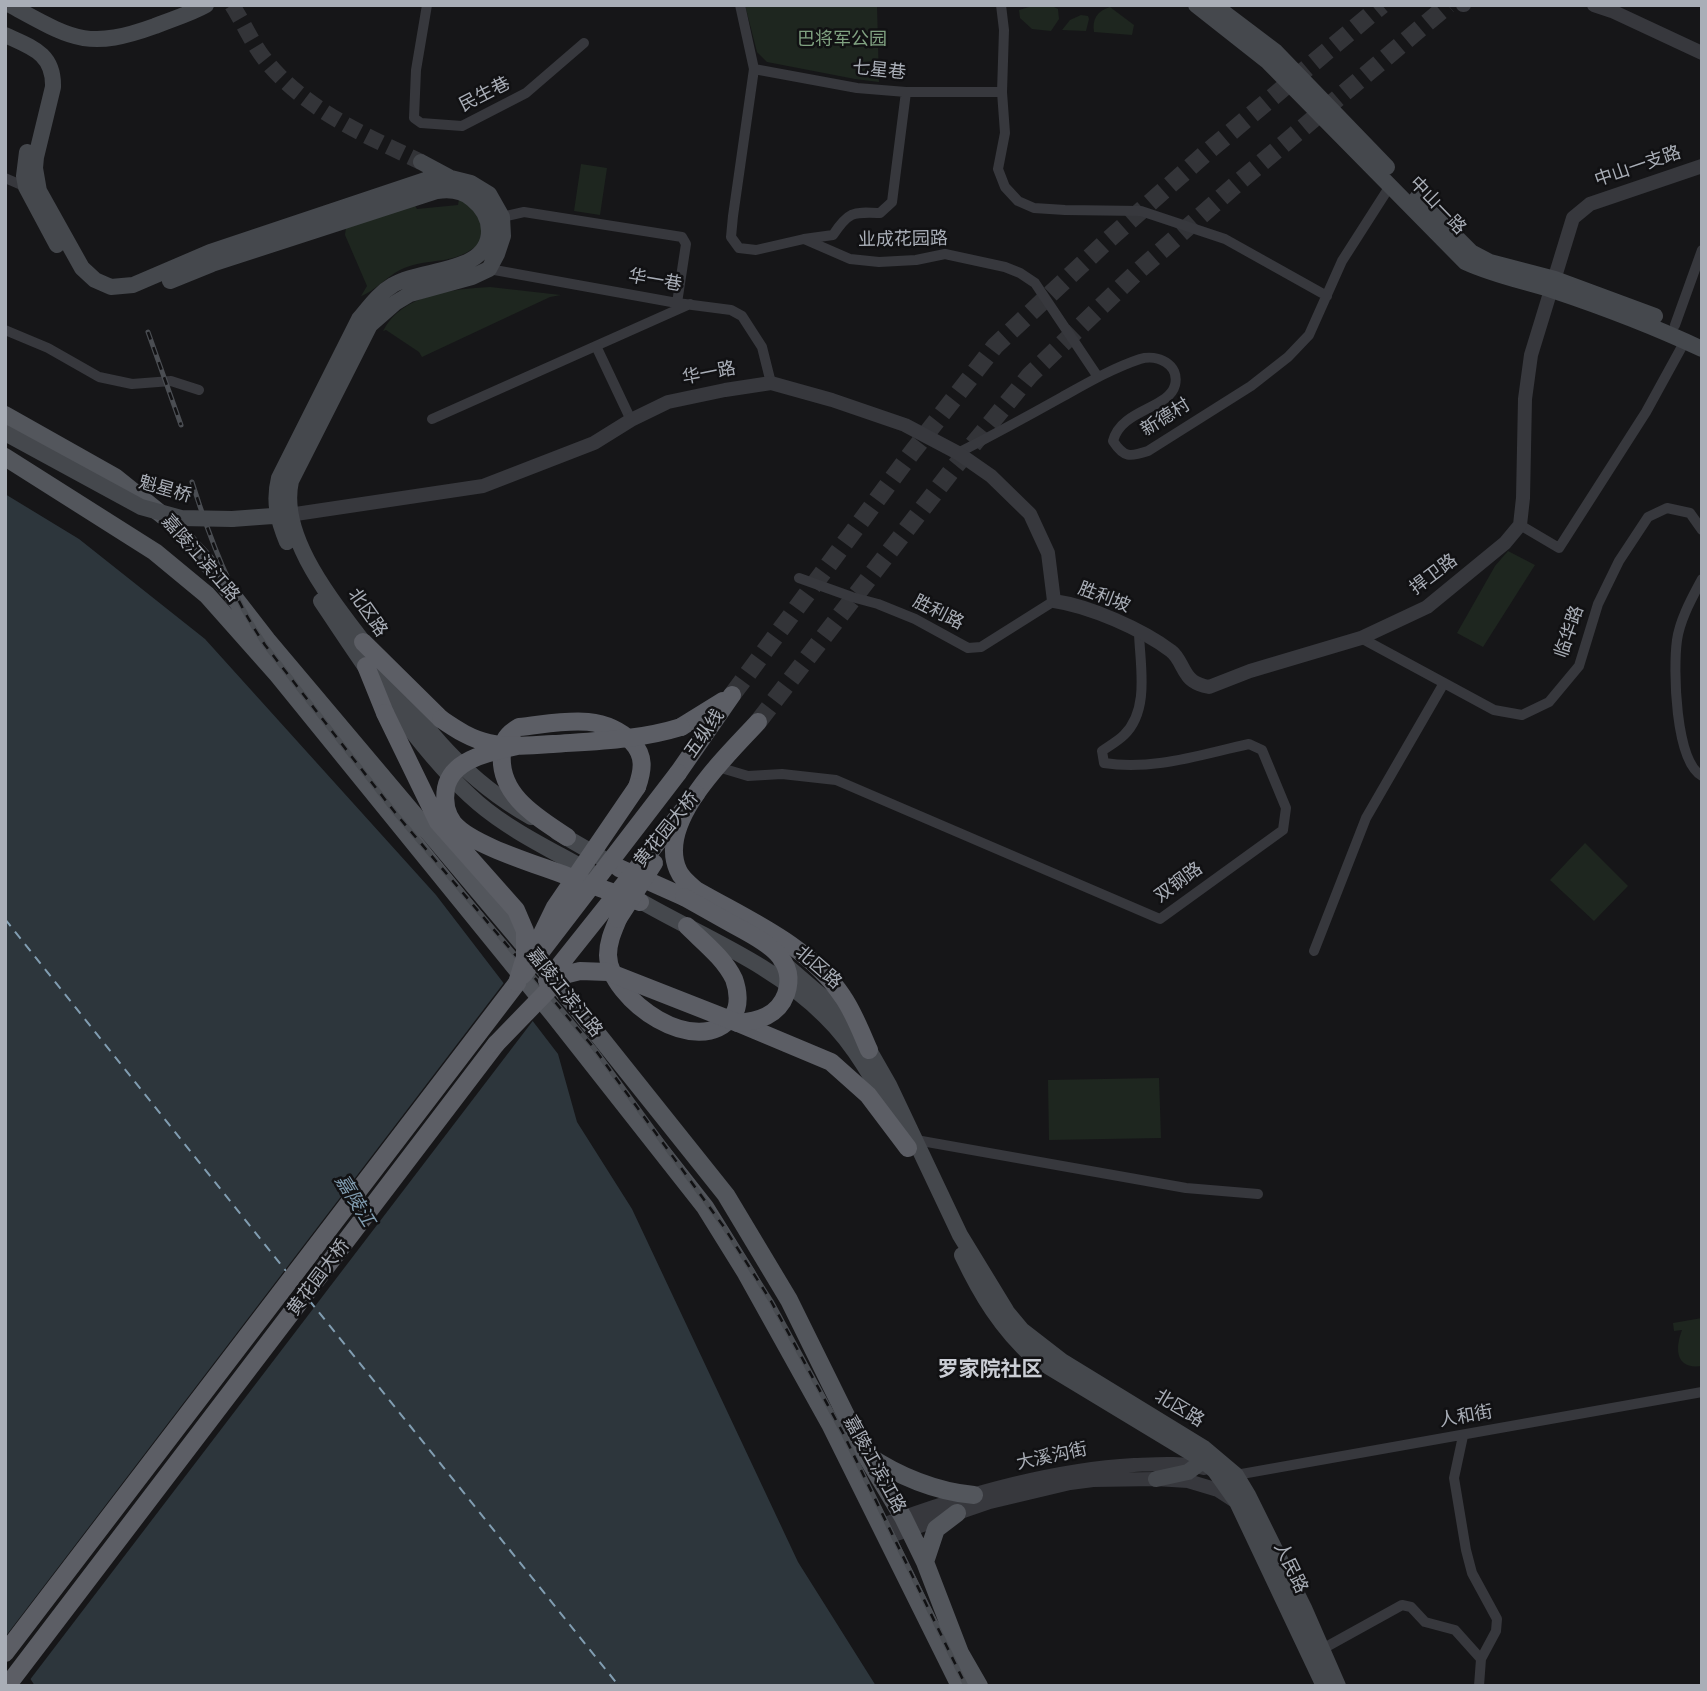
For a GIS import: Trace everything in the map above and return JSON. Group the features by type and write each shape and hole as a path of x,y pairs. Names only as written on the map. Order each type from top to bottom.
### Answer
{"highway":[{"path":"363,642 441,719 464,735 490,743 517,746"},
{"path":"366,666 385,713 438,822 516,910 524,931 525,957 517,984"},
{"name":"五纵线","path":"517,746 651,736 681,727 732,695 678,773"},
{"path":"517,984 555,907 637,787 643,769 639,750 621,731 604,723 586,721 519,727 503,741 503,772 515,797 530,812 566,837"},
{"name":"五纵线","path":"715,770 758,722"},
{"path":"517,746 484,754 454,772 447,784 446,809 455,824 486,844 640,902"},
{"name":"黄花园大桥","path":"8,1686 496,1044 715,770"},
{"name":"黄花园大桥","path":"5,1653 678,773"},
{"path":"687,926 717,956 734,979 738,996 736,1011 725,1026 705,1032 688,1032 658,1020 638,1005 615,978 608,958 609,940 618,919 696,794"},
{"path":"682,819 674,845 678,870 685,881 783,940 808,959 831,981 852,1012 869,1050"},
{"path":"619,868 684,897 765,942 780,955 785,964 788,983 782,1001 776,1009 760,1019 738,1023"},
{"path":"496,1044 559,979 580,971 608,972 822,1057 858,1084 912,1144"}],"main road":[{"path":"10,5 62,32 93,40 132,34 206,5"},
{"path":"30,5 66,23 94,31 126,26 184,5"},
{"name":"中山一路","path":"1196,5 1267,61 1465,262 1485,271 1553,285 1702,349"},
{"name":"中山一路","path":"1214,5 1276,52 1471,252 1490,262 1675,325 1702,337"},
{"name":"北区路","path":"5,34 34,48 50,64 53,87 35,168 39,191 82,268 95,280 111,287 134,285 210,252 434,184 470,196 480,205 486,217 489,239 482,253 460,265 411,276 392,285 376,298 359,319 282,471 276,491 298,566 416,735 448,773 492,814 640,902 781,979 827,1017 868,1071 912,1144 960,1235 1006,1311 1022,1330 1062,1361 1184,1435 1223,1462 1236,1475"},
{"path":"5,46 36,64 43,77 25,167 26,187"},
{"path":"421,162 451,178"},
{"name":"北区路","path":"26,187 74,275 95,292 117,298 147,291 212,264 451,178 471,183 489,194 502,217"},
{"path":"489,269 503,236 502,217"},
{"name":"北区路","path":"489,269 472,277 410,294 370,325 294,472 283,516 307,560 424,726 472,776 517,810 786,963 832,1005 869,1050 889,1085 912,1144 981,1295 1013,1339 1056,1373 1215,1471"},
{"name":"嘉陵江滨江路","path":"5,415 115,477 166,518 205,560 267,640 572,1002 726,1195 789,1300 865,1454 905,1523 925,1562 960,1653 979,1686"},
{"name":"魁星桥","path":"5,433 141,507 181,518 283,516"},
{"name":"嘉陵江滨江路","path":"5,457 155,552 206,596 278,675 554,1015 705,1208 746,1273 830,1424 960,1686"},
{"path":"448,773 446,763 449,759 472,776"},
{"path":"1156,1479 1188,1472 1200,1463 1198,1450 1184,1435"},
{"path":"865,1454 892,1470 929,1485 974,1495"},
{"name":"人民路","path":"1215,1471 1237,1502 1338,1686"},
{"name":"人民路","path":"1236,1475 1248,1495 1317,1652 1324,1686"},
{"path":"925,1562 936,1529 957,1513"}],"street":[{"name":"民生巷","path":"427,5 416,70 414,106 414,118 421,123 462,127 526,93 584,43"},
{"path":"740,5 754,69 731,237 739,248 756,250 833,234 845,217 856,212 880,213 891,202 906,92"},
{"path":"1001,5 1004,30 1002,92 1005,133 998,169 1005,187 1018,201 1034,208 1141,211 1225,239 1327,296"},
{"path":"1594,5 1702,53"},
{"name":"七星巷","path":"754,69 857,88 906,92 1002,92"},
{"name":"中山一支路","path":"1553,285 1568,228 1580,210 1590,204 1702,166"},
{"path":"5,178 26,187"},
{"name":"新德村","path":"958,453 1098,377 1140,359 1155,357 1169,364 1175,374 1175,386 1170,395 1124,422 1116,430 1113,441 1120,451 1132,456 1148,451 1251,386 1288,357 1309,335 1342,261 1391,186"},
{"path":"502,217 524,212 682,237 686,244 677,303"},
{"name":"业成花园路","path":"804,239 850,259 879,262 916,260 945,254 1020,273 1035,283 1098,377"},
{"path":"1675,325 1702,250"},
{"name":"华一巷","path":"489,269 677,303 731,310 742,316 762,347 771,383"},
{"path":"1553,285 1531,355 1526,388 1520,525 1559,548 1646,412 1685,341"},
{"path":"432,419 690,304"},
{"path":"5,330 48,348 99,377 132,384 171,381 199,390"},
{"path":"596,346 631,420"},
{"name":"华一路","path":"283,516 482,486 594,443 631,420 668,402 771,383 905,425 958,453 1006,489 1030,514 1048,553 1054,601"},
{"name":"临华路","path":"1362,638 1494,710 1522,715 1549,702 1579,666 1598,604 1619,561 1648,517 1667,508 1690,513 1702,530"},
{"name":"捍卫路","path":"1139,633 1173,652 1191,681 1209,687 1250,671 1362,638 1427,607 1505,543 1520,525"},
{"name":"胜利路","path":"799,578 878,604 968,648 981,647 1054,601"},
{"path":"1702,579 1687,608 1677,639 1677,690 1682,745 1694,772 1702,776"},
{"name":"胜利坡","path":"1054,601 1074,604 1110,617 1139,633"},
{"name":"双钢路","path":"715,770 748,776 782,774 836,780 1160,919 1283,830 1286,808 1262,750 1249,744 1158,764 1104,763 1102,751 1125,734 1141,707 1139,633"},
{"path":"1314,951 1366,818 1444,683"},
{"path":"912,1144 1186,1188 1258,1194"},
{"name":"人和街","path":"1236,1475 1702,1392"},
{"path":"1463,1436 1454,1478 1466,1550 1472,1573 1497,1619 1496,1631 1481,1660 1479,1686"},
{"name":"大溪沟街","path":"883,1532 974,1495 1068,1471 1094,1467 1200,1463"},
{"path":"1215,1471 1236,1475"},
{"name":"大溪沟街","path":"905,1523 957,1513 1070,1483 1156,1479 1203,1484 1237,1502"},
{"path":"1317,1652 1402,1605 1410,1607 1425,1622 1455,1630 1481,1660"}],"green space":[{"name":"巴将军公园","path":"745,5 877,5 879,82 767,62 757,52"},
{"path":"1036,5 1050,5 1058,9 1059,19 1051,31 1032,29 1020,18 1019,10"},
{"path":"1110,7 1134,25 1132,35 1094,32 1096,16"},
{"path":"1081,15 1088,16 1089,19 1086,31 1062,30 1070,20"},
{"path":"581,164 607,168 600,215 574,211"},
{"path":"459,199 472,206 482,222 480,243 453,258 400,270 361,296 367,286 345,235 346,227 414,204 417,209 458,205"},
{"path":"490,287 561,295 550,297 422,357 419,352 386,330 383,331 392,319 415,301 445,292"},
{"path":"1508,551 1535,565 1483,647 1457,633 1495,566"},
{"path":"1585,843 1628,886 1594,921 1550,880"},
{"path":"1159,1078 1161,1138 1049,1140 1048,1080"},
{"path":"1702,1318 1702,1366 1686,1365 1678,1350 1682,1330 1674,1331 1673,1323"}],"water":[{"name":"嘉陵江","path":"5,494 79,539 205,639 436,895 558,1054 577,1122 632,1209 798,1562 876,1686 35,1686 5,1640"}],"pier":[{"path":"506,980 535,1018 29,1681 5,1646 5,1637"}],"ferry route":[{"path":"5,919 286,1271"},
{"path":"309,1300 619,1686"}],"tunnel":[{"path":"232,5 263,57 296,91 335,119 421,162"},
{"path":"732,695 913,451 995,346 1206,153 1382,5"},
{"path":"758,722 953,469 1030,375 1135,274 1240,181 1448,5"}],"railway":[{"path":"148,332 181,425"},
{"path":"192,482 223,566 265,645 397,815 594,1048 724,1227 771,1301 843,1433 966,1686"}],"district":[{"name":"罗家院社区","path":"990,1371"}]}
